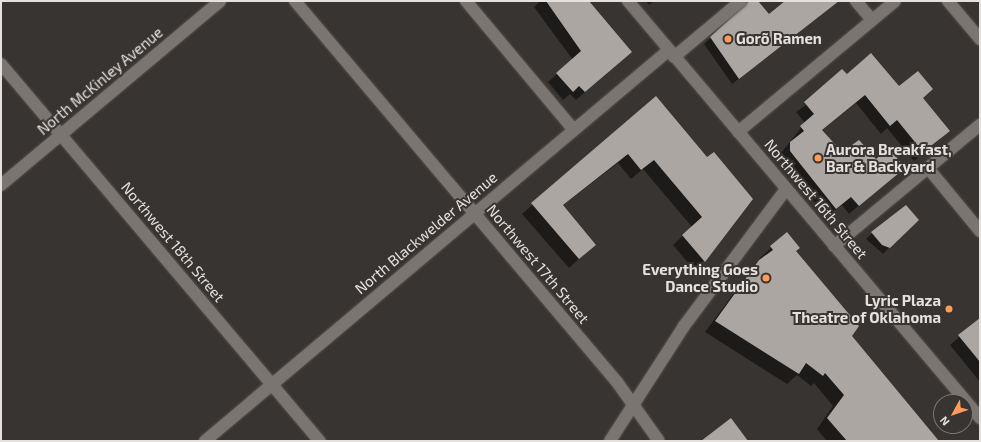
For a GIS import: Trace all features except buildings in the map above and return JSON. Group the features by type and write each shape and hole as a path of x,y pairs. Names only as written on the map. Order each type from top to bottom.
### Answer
{"street":[{"name":"North McKinley Avenue","path":"1,185 220,1"},
{"name":"Northwest 17th Street","path":"296,1 633,405 659,441"},
{"path":"466,1 574,130"},
{"name":"Northwest 16th Street","path":"628,1 980,418"},
{"name":"North Blackwelder Avenue","path":"205,441 574,130 671,53 741,1"},
{"path":"856,1 872,20"},
{"path":"738,132 895,1"},
{"path":"948,1 980,39"},
{"name":"Northwest 18th Street","path":"1,64 320,441"},
{"path":"834,246 980,124"},
{"path":"928,168 980,230"},
{"path":"610,441 706,295 786,189"}],"place":[{"name":"Gorõ Ramen","path":"728,39"},
{"name":"Aurora Breakfast, Bar & Backyard","path":"818,158"},
{"name":"Everything Goes Dance Studio","path":"766,278"},
{"name":"Lyric Plaza Theatre of Oklahoma","path":"949,309"}]}
